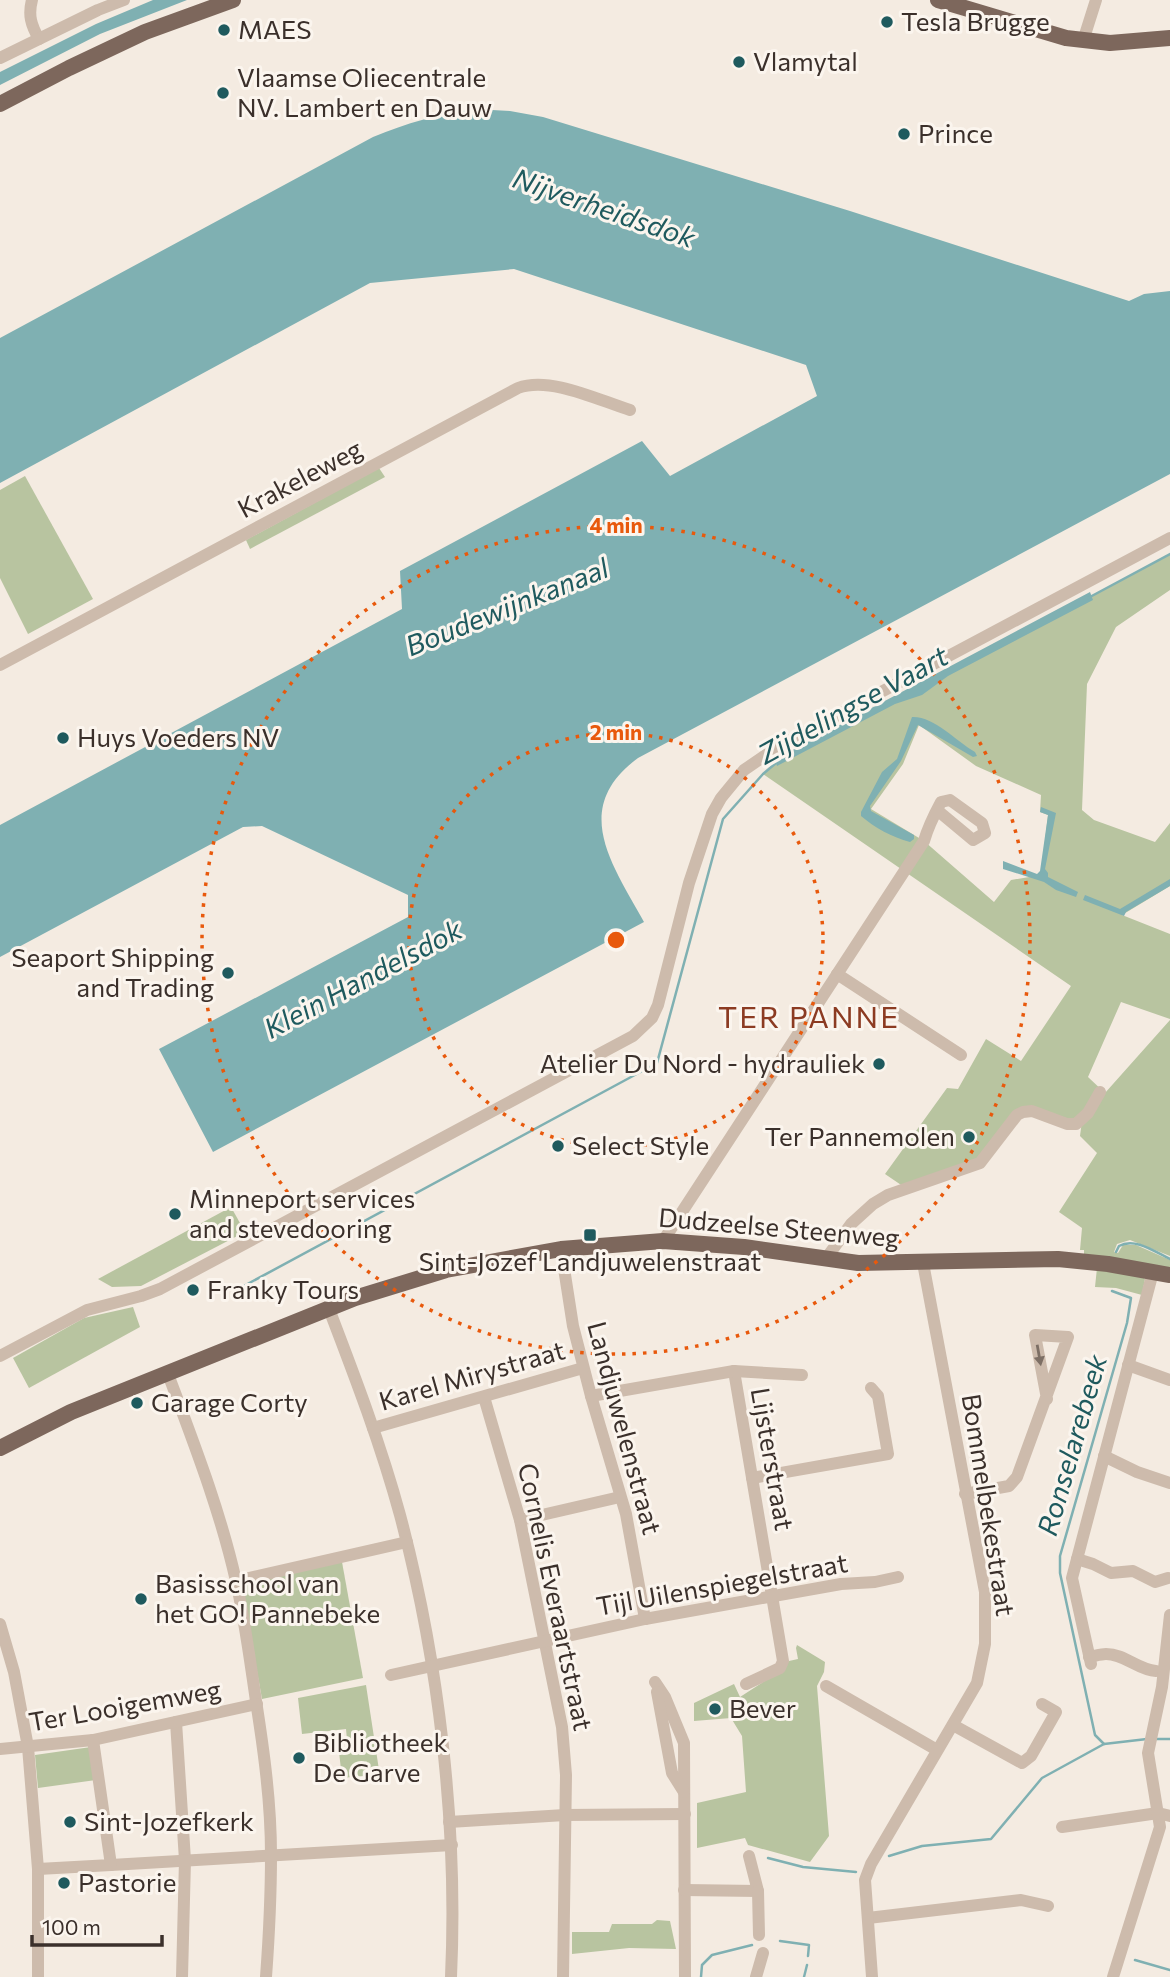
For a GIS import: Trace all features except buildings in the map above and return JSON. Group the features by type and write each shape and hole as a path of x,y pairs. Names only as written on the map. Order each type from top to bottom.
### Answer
{"main road":[{"path":"0,104 145,32 233,0"},
{"path":"938,0 1048,34 1083,41 1132,43 1170,38"},
{"name":"Dudzeelse Steenweg","path":"0,1448 55,1419 355,1298 446,1270 561,1249 663,1241 744,1247 858,1263 923,1264 1058,1259 1108,1264 1170,1275"}],"street":[{"path":"32,0 32,26 38,39"},
{"path":"0,58 124,0"},
{"path":"1083,41 1096,0"},
{"name":"Krakeleweg","path":"0,665 518,388 531,383 546,384 630,410"},
{"path":"0,1356 88,1310 160,1289 633,1037 652,1018 658,1005 689,883 712,814 720,798 744,770 776,748 1170,538"},
{"path":"663,1241 915,856 937,810"},
{"path":"837,974 961,1055"},
{"path":"825,1260 851,1224 873,1204 888,1195 979,1163 1017,1115 1032,1111 1067,1124 1076,1124 1088,1113 1100,1092"},
{"name":"Landjuwelenstraat","path":"561,1249 573,1326 626,1514 645,1619"},
{"name":"Bommelbekestraat","path":"872,1977 864,1880 977,1683 985,1644 985,1592 923,1264"},
{"path":"1153,1272 1072,1578 1090,1661 1106,1654 1142,1669 1156,1671"},
{"path":"329,1309 373,1428 407,1542 423,1617 446,1768 452,1845 454,1895 451,1977"},
{"path":"965,1494 1009,1486 1017,1477 1047,1399 1068,1337 1035,1335 1047,1399"},
{"path":"1128,1365 1170,1380"},
{"name":"Karel Mirystraat","path":"373,1428 583,1368"},
{"path":"591,1396 734,1371 802,1375"},
{"name":"Lijsterstraat","path":"734,1371 783,1661 780,1668 746,1684"},
{"path":"168,1374 193,1441 236,1581 257,1704 265,1758 271,1855 266,1977"},
{"path":"752,1478 888,1454 878,1396 871,1388"},
{"name":"Cornelis Everaartstraat","path":"484,1397 520,1520 562,1727 566,1775 563,1977"},
{"path":"1104,1456 1137,1472 1170,1483"},
{"path":"520,1520 620,1497"},
{"path":"236,1581 407,1542"},
{"path":"1077,1559 1111,1573 1133,1571 1155,1582 1168,1578"},
{"name":"Tijl Uilenspiegelstraat","path":"391,1675 645,1619 841,1584 875,1582 898,1577"},
{"path":"1113,1977 1164,1814 1149,1753 1168,1647 1170,1615"},
{"path":"0,1625 14,1672 29,1746 38,1869 38,1977"},
{"path":"684,1793 672,1773 655,1682 665,1697 684,1743 685,1977"},
{"path":"826,1686 937,1750"},
{"name":"Ter Looigemweg","path":"0,1749 93,1740 257,1704"},
{"path":"953,1725 1022,1763 1031,1756 1056,1712 1042,1704"},
{"path":"176,1722 185,1860 182,1977"},
{"path":"93,1740 111,1865"},
{"path":"449,1822 565,1815 685,1814"},
{"path":"1062,1827 1164,1814"},
{"path":"38,1869 452,1845"},
{"path":"749,1856 758,1891 759,1935"},
{"path":"684,1890 758,1891"},
{"path":"868,1918 1021,1900 1048,1906"},
{"path":"756,1977 763,1953"}],"green space":[{"path":"379,468 385,477 250,549 246,540"},
{"path":"25,476 93,599 28,634 0,578 0,490"},
{"path":"1170,554 1170,590 1116,627 1087,684 1082,810 1094,820 1155,842 1170,823 1170,886 1122,915 1170,934 1170,1019 1121,1002 1088,1077 1105,1093 1170,1020 1170,1256 1130,1240 1117,1244 1114,1252 1118,1253 1123,1245 1136,1245 1170,1260 1170,1268 1084,1254 1084,1250 1080,1250 1082,1228 1059,1212 1097,1153 1080,1136 1082,1121 1023,1112 986,1157 907,1189 885,1174 947,1088 958,1089 986,1039 1021,1061 1071,986 763,774 775,764","holes":["919,725 976,766 1041,795 1040,812 1048,815 1041,875 1011,880 994,902 924,841 871,809 903,764"]},
{"path":"231,1207 245,1232 141,1286 112,1287 98,1279"},
{"path":"1097,1268 1140,1274 1145,1279 1142,1295 1116,1288 1095,1287"},
{"path":"133,1307 140,1327 29,1388 13,1358 84,1318"},
{"path":"342,1562 363,1678 262,1699 241,1583"},
{"path":"797,1645 825,1662 824,1672 817,1686 829,1836 810,1862 748,1845 745,1838 697,1848 697,1803 746,1792 742,1736 731,1718 694,1721 694,1703 734,1684 740,1697 780,1671 789,1661 798,1659"},
{"path":"366,1685 381,1783 374,1783 373,1775 342,1778 339,1752 348,1751 346,1729 302,1734 298,1698"},
{"path":"91,1747 96,1780 38,1788 35,1755"},
{"path":"657,1920 670,1921 676,1949 629,1948 572,1954 572,1932 609,1932 612,1924 652,1924"}],"water":[{"path":"153,0 187,0 100,34 0,85 0,72 96,24"},
{"name":"Boudewijnkanaal","path":"474,109 510,111 543,117 850,211 1129,301 1144,294 1170,291 1170,474 638,758 617,777 606,797 602,817 610,858 644,922 213,1152 159,1049 408,917 408,895 262,826 243,827 0,957 0,825 402,609 400,571 642,441 670,476 817,396 806,365 514,269 370,283 0,483 0,338 373,137 423,120"},
{"path":"1090,592 1093,600 948,676 922,695 895,704 777,766 775,760 783,755"},
{"path":"912,717 937,725 977,756 973,757 918,725 901,761 870,806 871,811 914,835 910,842 878,828 861,816 861,812 882,772 897,759"},
{"path":"1041,807 1056,813 1045,869 1048,877 1078,892 1076,897 1056,890 1044,882 1003,869 1003,861 1037,874 1040,871 1048,815 1040,812"},
{"path":"1170,879 1170,886 1126,912 1124,916 1083,900 1085,895 1120,909"}],"waterway":[{"name":"Zijdelingse Vaart","path":"1088,598 1170,554"},
{"name":"Zijdelingse Vaart","path":"242,1287 657,1063 723,819 776,763"},
{"name":"Ronselarebeek","path":"1116,1252 1119,1246 1132,1243 1145,1246 1170,1259"},
{"name":"Ronselarebeek","path":"1104,1744 1095,1735 1060,1573 1060,1556 1127,1323 1131,1298 1112,1291"},
{"path":"889,1856 922,1846 991,1839 1042,1778 1104,1744 1147,1739"},
{"path":"1154,1739 1170,1739"},
{"path":"768,1858 803,1867 856,1872"},
{"path":"780,1941 809,1945 808,1956"},
{"path":"701,1977 702,1965 712,1955 752,1945"},
{"path":"1135,1960 1170,1970"},
{"path":"804,1977 807,1965"}],"place":[{"name":"Tesla Brugge","path":"887,22"},
{"name":"MAES","path":"224,30"},
{"name":"Vlamytal","path":"739,62"},
{"name":"Vlaamse Oliecentrale NV. Lambert en Dauw","path":"223,93"},
{"name":"Prince","path":"904,134"},
{"name":"Huys Voeders NV","path":"63,738"},
{"name":"Seaport Shipping and Trading","path":"228,973"},
{"name":"Atelier Du Nord - hydrauliek","path":"879,1064"},
{"name":"Ter Pannemolen","path":"969,1137"},
{"name":"Select Style","path":"558,1146"},
{"name":"Minneport services and stevedooring","path":"175,1214"},
{"name":"Sint-Jozef Landjuwelenstraat","path":"590,1235"},
{"name":"Franky Tours","path":"193,1290"},
{"name":"Garage Corty","path":"137,1403"},
{"name":"Basisschool van het GO! Pannebeke","path":"141,1599"},
{"name":"Bever","path":"715,1709"},
{"name":"Bibliotheek De Garve","path":"299,1758"},
{"name":"Sint-Jozefkerk","path":"70,1822"},
{"name":"Pastorie","path":"64,1883"}],"district":[{"name":"TER PANNE","path":"809,1018"}],"water label":[{"name":"Nijverheidsdok","path":"604,208"},
{"name":"Klein Handelsdok","path":"363,979"}]}
